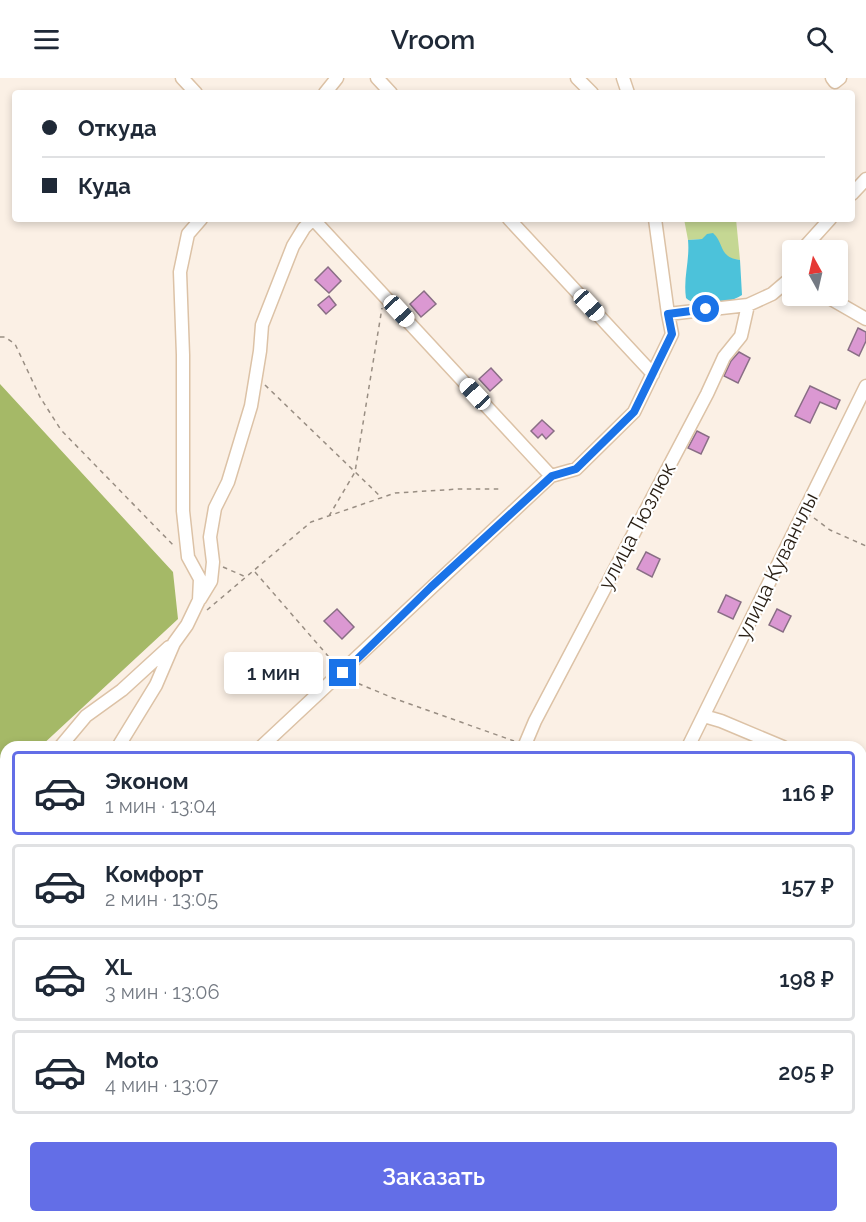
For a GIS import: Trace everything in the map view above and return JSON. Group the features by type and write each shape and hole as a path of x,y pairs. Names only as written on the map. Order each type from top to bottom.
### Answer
{"street":[{"path":"182,78 193,90"},
{"path":"378,78 389,90"},
{"path":"577,78 589,90"},
{"path":"832,78 836,82 840,78"},
{"path":"855,191 866,179"},
{"path":"198,222 188,234 180,272 183,355 183,511 188,557 200,579 199,600"},
{"path":"122,741 156,685 174,643 211,581 213,562 210,537 215,508 228,482 248,417 262,325 293,246 303,228 310,222"},
{"path":"316,222 552,476"},
{"path":"512,222 653,374"},
{"path":"268,741 552,476 576,469 634,412 672,334 655,222"},
{"path":"811,240 827,222"},
{"path":"668,314 748,305 772,294 782,286"},
{"name":"улица Тюзлюк","path":"526,741 707,394 724,357 741,336 748,305"},
{"path":"843,306 866,319"},
{"name":"улица Куванчлы","path":"691,741 866,387"},
{"path":"65,741 86,716 122,690 174,643"},
{"path":"704,716 721,720 769,741"}],"path":[{"path":"328,517 355,472 384,295"},
{"path":"0,337 15,344 40,397 61,430 165,538 188,557"},
{"path":"256,376 382,498"},
{"path":"203,614 311,522 395,493 500,489"},
{"path":"805,510 830,530 866,546"},
{"path":"254,572 349,680 512,741"}],"green space":[{"path":"685,222 736,222 740,260 731,259 702,239 688,240"},
{"path":"0,384 173,572 178,619 46,741 0,741"}],"water":[{"path":"713,233 728,256 740,260 742,295 722,303 698,304 686,298 688,240 702,239 707,234"}],"building":[{"path":"328,267 341,281 329,293 315,280"},
{"path":"424,291 436,304 421,317 410,304"},
{"path":"329,296 336,305 326,314 318,305"},
{"path":"858,328 866,332 866,341 859,356 848,350"},
{"path":"739,352 750,358 738,383 724,376 731,361"},
{"path":"491,368 502,380 490,391 479,379"},
{"path":"810,386 840,400 836,409 820,402 810,423 795,416"},
{"path":"542,420 554,431 546,439 542,434 538,438 531,431"},
{"path":"697,431 709,437 701,454 688,448"},
{"path":"646,552 660,559 652,577 637,569"},
{"path":"726,595 741,602 733,619 718,612"},
{"path":"337,609 354,627 342,639 324,621"},
{"path":"777,609 791,616 783,632 769,625"}],"route":[{"path":"343,673 431,587 552,476 576,469 634,412 672,334 668,314 706,309"}]}
